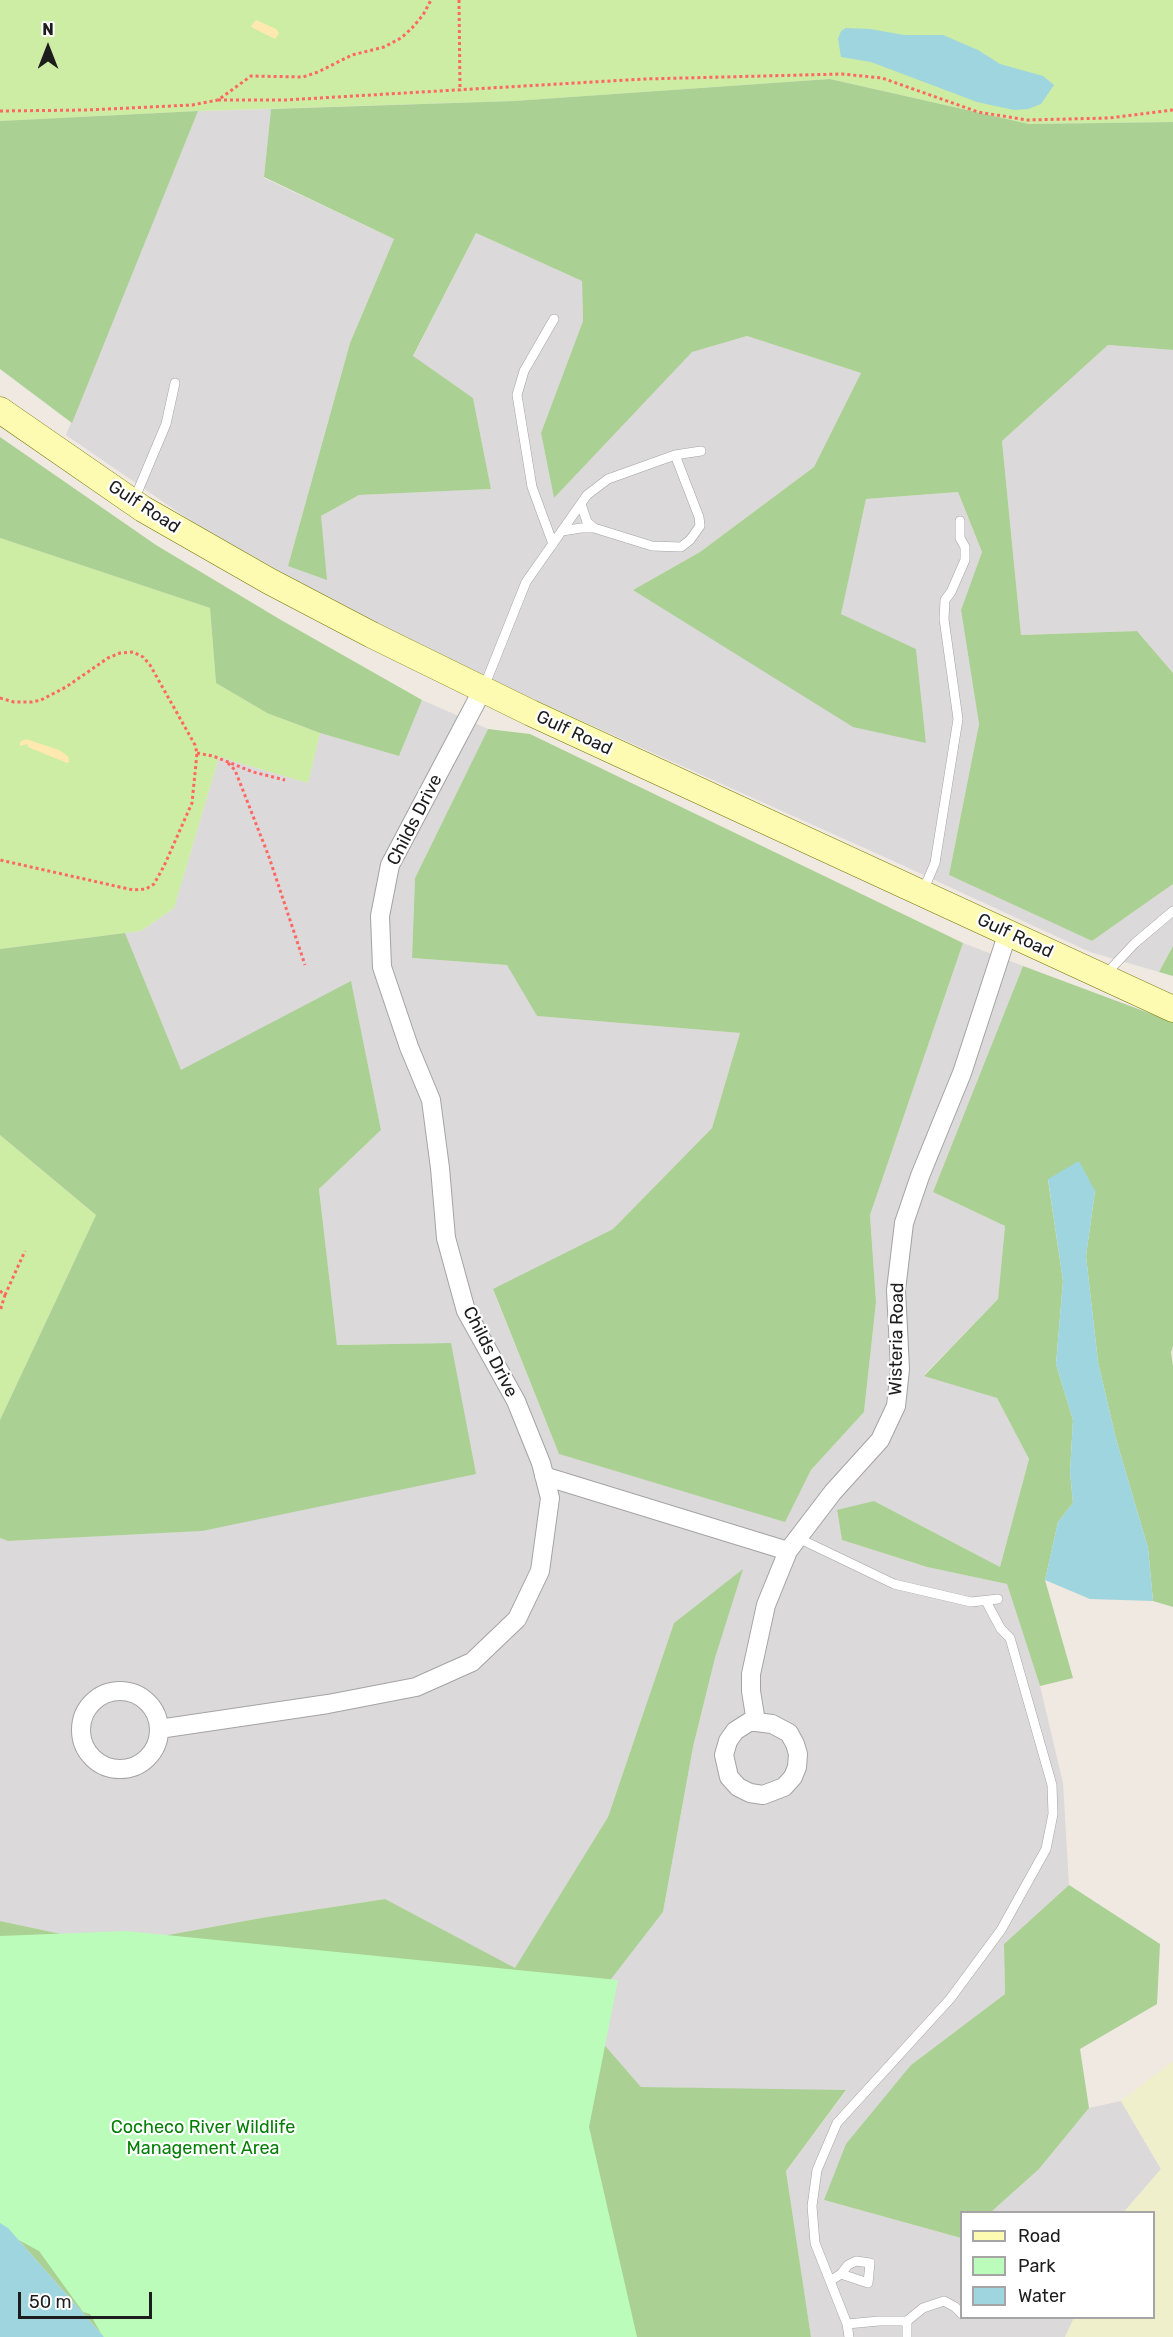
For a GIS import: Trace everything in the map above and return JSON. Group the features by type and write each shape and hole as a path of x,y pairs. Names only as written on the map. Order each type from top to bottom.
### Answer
{"street":[{"name":"Gulf Road","path":"0,410 133,502 296,596 372,635 922,894 1173,1009"},
{"name":"Childs Drive","path":"159,1729 328,1704 416,1687 472,1662 517,1619 540,1571 550,1498 516,1401 466,1311 446,1238 431,1100 409,1047 382,967 380,916 390,865 483,689"},
{"name":"Wisteria Road","path":"756,1722 751,1674 766,1605 793,1545 833,1492 880,1440 896,1407 900,1370 896,1290 904,1223 920,1176 962,1073 1008,933"},
{"path":"544,1476 793,1545"},
{"path":"118,1691 142,1698 151,1706 157,1717 159,1729 157,1743 151,1755 128,1769 115,1769 102,1765 87,1751 81,1732 82,1720 87,1709 106,1694 118,1691"},
{"path":"749,1722 756,1722 772,1724 789,1733 798,1754 797,1767 792,1777 775,1792 750,1793 729,1777 725,1768 724,1755 728,1741 735,1731 749,1722"}],"lane":[{"path":"553,544 532,487 517,395 524,371 554,320"},
{"path":"133,502 166,424 176,383"},
{"path":"483,689 526,582 587,495 608,479 675,455 701,451"},
{"path":"562,531 594,528 652,546 681,547 690,540 700,526 699,517 675,455"},
{"path":"582,504 587,522 594,528"},
{"path":"922,894 935,862 958,719 944,619 945,600 965,560 960,538 960,521"},
{"path":"1104,977 1135,944 1173,910"},
{"path":"793,1545 894,1584 971,1602 998,1599"},
{"path":"849,2337 815,2243 812,2206 817,2170 837,2123 950,1999 1001,1930 1046,1849 1053,1814 1052,1785 1010,1638 1000,1629 986,1601"},
{"path":"830,2281 841,2274"},
{"path":"846,2324 907,2321 923,2308 944,2301 960,2312"},
{"path":"907,2321 907,2337"}],"path":[{"path":"218,100 251,76 303,77 352,55 384,47 401,38 412,28 423,15 430,0"},
{"path":"459,0 460,92"},
{"path":"0,111 87,111 192,105 218,100 285,100 460,92 644,79 842,74 882,78 978,112 1027,120 1109,118 1173,110"},
{"path":"0,698 14,702 41,700 66,687 108,658 120,653 133,652 150,665 195,745 197,753 192,803 164,866 154,884 146,889 133,890 0,860"},
{"path":"197,753 213,756 253,772 285,780"},
{"path":"228,763 237,776 269,858 304,965"},
{"path":"0,1311 25,1251"},
{"path":"0,1291 5,1295"}],"shaded area":[{"path":"271,109 264,178 394,239 350,343 288,566 321,516 359,495 491,489 473,398 413,357 476,233 582,281 583,321 541,433 554,498 691,352 747,336 861,373 814,467 700,552 633,590 926,743 916,649 840,615 866,499 958,492 982,552 961,610 979,724 949,875 1092,941 1173,884 1173,946 1159,972 1090,952 533,699 336,603 194,523 66,435 198,111"},
{"path":"1108,345 1173,350 1173,673 1137,631 1021,635 1002,441"},
{"path":"422,700 488,729 415,878 412,958 508,965 537,1016 740,1033 712,1128 613,1229 493,1290 559,1454 785,1521 811,1470 864,1412 876,1302 870,1215 963,943 1023,966 933,1192 1005,1226 998,1299 924,1375 997,1398 1029,1459 1000,1567 874,1501 837,1511 842,1540 927,1567 1007,1584 1040,1686 1063,1783 1069,1885 1004,1944 1005,1994 911,2065 824,2200 960,2238 960,2319 1074,2319 1065,2337 811,2337 786,2171 846,2091 641,2087 581,2018 663,1912 693,1747 715,1658 742,1570 674,1623 608,1817 515,1969 385,1899 261,1918 113,1945 0,1921 0,1538 8,1541 202,1531 451,1343 337,1345 319,1189 381,1130 351,982 181,1071 125,933 141,931 174,908 219,757 308,783 320,733 399,756"},
{"path":"1121,2101 1161,2169 1125,2211 992,2211 1039,2169 1089,2108"}],"green space":[{"path":"0,0 1173,0 1173,122 1029,124 830,79 514,101 198,111 0,121"},
{"path":"830,79 1029,124 1173,122 1173,350 1108,345 1002,441 1021,635 1137,631 1173,673 1173,884 1092,941 949,875 979,724 961,610 982,552 958,492 866,499 841,614 916,649 926,743 853,727 633,590 700,552 814,467 861,373 747,336 692,352 554,498 541,433 583,321 582,281 476,233 413,356 473,398 491,489 359,495 321,516 327,580 288,566 350,343 394,239 264,177 271,109 514,101"},
{"path":"198,111 72,423 0,369 0,121"},
{"path":"0,437 156,545 281,620 422,700 399,756 320,733 267,713 216,683 210,608 0,538"},
{"path":"0,538 210,608 216,683 267,713 320,733 308,783 219,757 174,908 141,931 0,949"},
{"path":"488,729 530,734 963,943 870,1215 876,1302 864,1412 811,1470 785,1522 559,1454 493,1289 613,1229 712,1128 740,1033 537,1016 507,965 412,958 415,878"},
{"path":"125,933 181,1070 351,981 381,1130 319,1189 337,1345 451,1343 476,1474 202,1531 8,1541 0,1538 0,1420 96,1215 0,1135 0,949"},
{"path":"1173,946 1173,976 1159,972"},
{"path":"1023,966 1173,1022 1173,1346 1171,1352 1173,1366 1173,1607 1153,1601 1148,1548 1116,1439 1098,1362 1086,1256 1095,1191 1048,1180 1063,1281 1056,1364 1073,1420 1070,1472 1073,1503 1058,1522 1045,1580 1073,1678 1040,1686 1007,1584 927,1567 842,1540 837,1510 874,1501 1000,1567 1029,1459 997,1398 924,1376 998,1299 1005,1226 933,1192"},
{"path":"0,1135 96,1215 0,1420"},
{"name":"Cocheco River Wildlife Management Area","path":"743,1569 715,1658 693,1747 663,1912 581,2018 641,2087 846,2090 786,2171 811,2337 104,2337 8,2228 0,2223 0,1921 113,1945 261,1918 385,1899 515,1968 608,1817 674,1623"},
{"path":"1069,1885 1160,1944 1157,2004 1080,2049 1089,2108 1039,2169 992,2211 960,2211 960,2238 824,2200 846,2144 911,2065 1005,1994 1004,1944"},
{"name":"Cocheco River Wildlife Management Area","path":"126,1931 618,1980 589,2127 637,2337 103,2337 90,2314 83,2312 39,2251 0,2230 0,1936"},
{"path":"1173,2061 1173,2337 1065,2337 1074,2319 1155,2319 1155,2211 1125,2211 1161,2169 1121,2101"}],"sand":[{"path":"256,20 276,29 279,33 275,39 251,26"},
{"path":"26,739 59,750 68,756 69,762 28,747 27,744 20,746 20,742"}],"water":[{"path":"846,28 870,29 904,35 943,35 978,50 1000,64 1043,76 1054,85 1041,104 1028,109 1014,110 977,102 871,62 841,57 838,39 841,31"},
{"path":"1079,1161 1095,1191 1086,1256 1098,1362 1116,1439 1148,1548 1153,1601 1090,1599 1045,1580 1058,1522 1073,1503 1070,1472 1073,1420 1056,1364 1063,1281 1048,1179"},
{"path":"0,2223 8,2228 104,2337 0,2337"}]}
